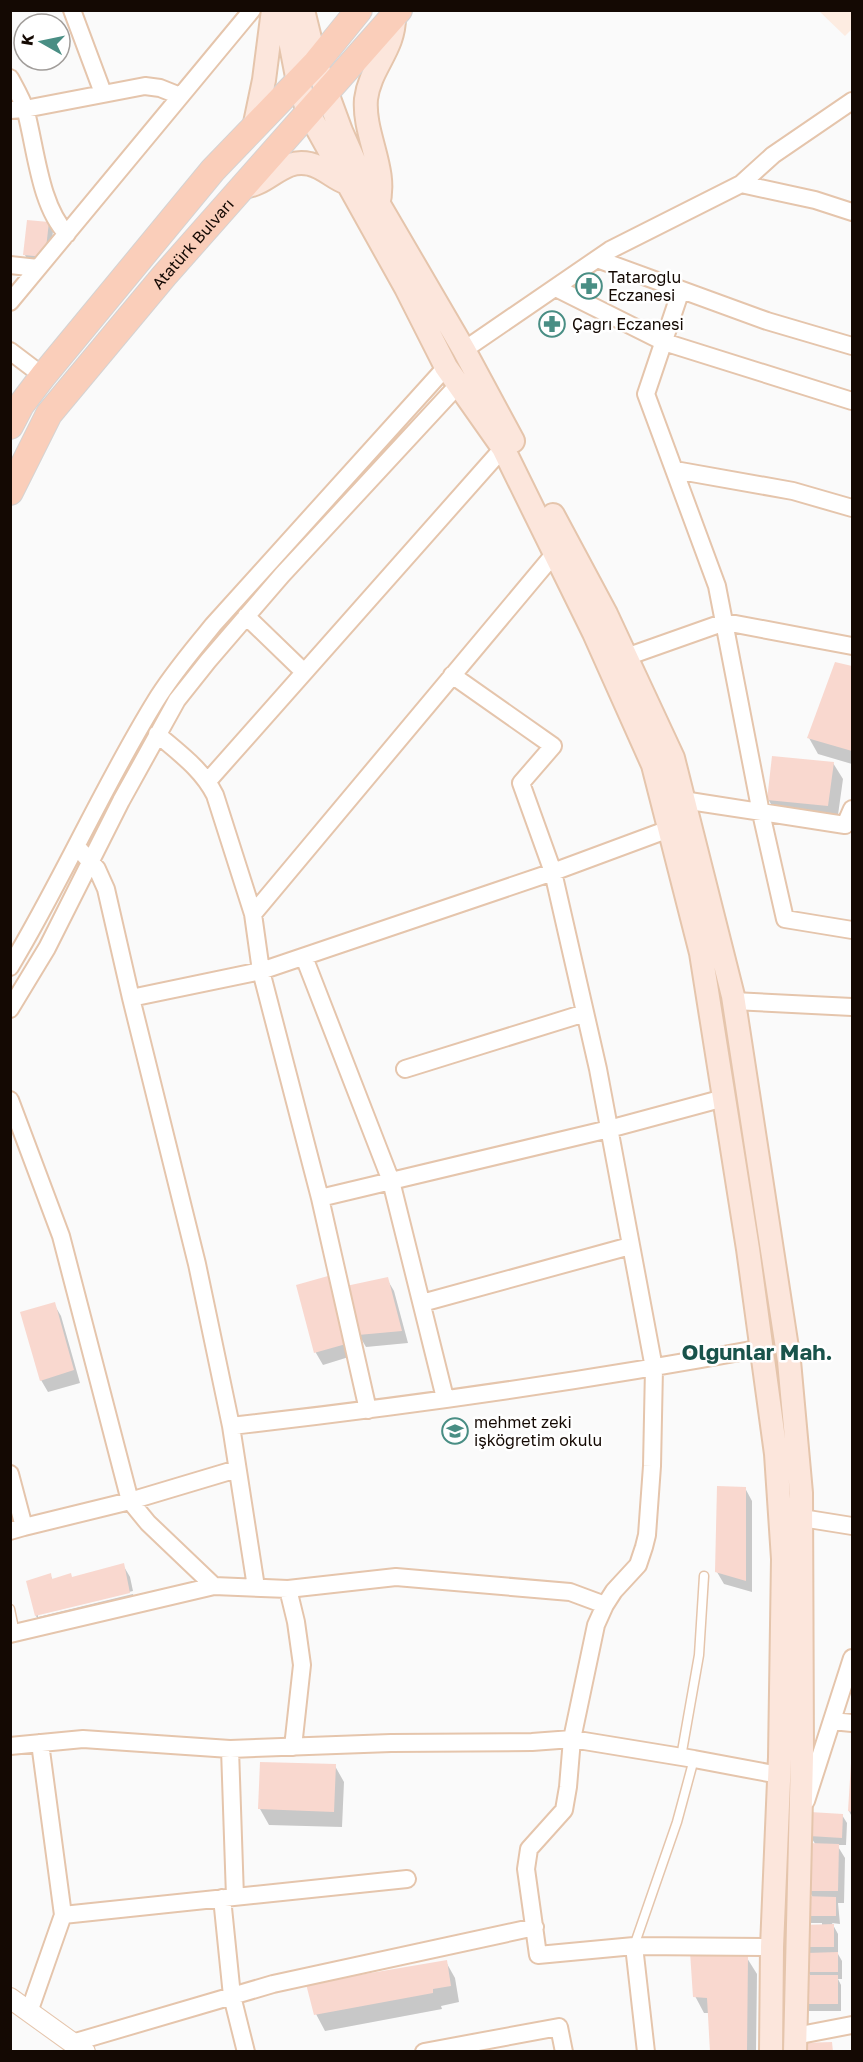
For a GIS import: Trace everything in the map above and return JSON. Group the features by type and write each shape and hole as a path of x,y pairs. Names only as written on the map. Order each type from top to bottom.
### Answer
{"main road":[{"path":"254,128 267,61 273,10"},
{"path":"284,10 298,82 308,112 452,376 503,448 594,633 653,765 701,953 762,1348 776,1454 783,1558 780,1775 772,1947 771,2052"},
{"path":"303,10 316,63 356,165 464,350 606,614 673,758 733,1001 789,1361 801,1493 801,1816 795,2044"},
{"name":"Atatürk Bulvarı","path":"10,426 21,405 43,376 213,170 316,63 358,10"},
{"path":"378,205 381,191 380,176 366,119 366,99 372,77 393,37 397,13"},
{"name":"Atatürk Bulvarı","path":"10,492 49,414 164,276 397,13"},
{"path":"242,187 257,185 284,166 303,163 320,167 333,177 347,183"}],"street":[{"path":"72,10 103,93"},
{"path":"10,302 252,10"},
{"path":"10,78 48,205 58,225 67,234"},
{"path":"18,110 145,86 160,88 180,96"},
{"path":"464,350 610,250 741,184 774,155 852,101"},
{"path":"741,184 815,200 852,212"},
{"path":"597,259 767,321 852,346"},
{"path":"10,265 38,268"},
{"path":"556,288 664,342 852,401"},
{"path":"681,290 646,394 717,586 761,813 785,919 852,930"},
{"path":"10,351 43,376"},
{"path":"10,1009 47,948 90,861 177,700 452,376"},
{"path":"10,968 135,737 181,664 213,625 452,376"},
{"path":"208,781 503,448"},
{"path":"675,470 793,491 852,508"},
{"path":"253,914 555,553"},
{"path":"246,616 304,672"},
{"path":"626,657 725,622 852,646"},
{"path":"452,675 553,746 521,783 553,872 609,1129 654,1368 652,1466 647,1535 638,1565 614,1591 596,1625 572,1739 564,1810 529,1849 526,1869 538,1955 634,1946 772,1947"},
{"path":"157,734 201,772 208,781 215,795 253,914 261,971 320,1198 368,1410"},
{"path":"683,800 849,826 852,809"},
{"path":"130,998 261,971 553,872 669,830"},
{"path":"77,847 102,878 106,889 130,998 197,1264 231,1426 256,1587"},
{"path":"304,957 391,1181 445,1398"},
{"path":"733,1001 852,1007"},
{"path":"405,1069 585,1013"},
{"path":"320,1198 609,1129 724,1098"},
{"path":"10,1100 61,1236 130,1501 148,1523 214,1586"},
{"path":"422,1303 630,1246"},
{"path":"231,1426 368,1410 654,1368 762,1348"},
{"path":"10,1474 17,1529 130,1501 237,1469"},
{"path":"802,1518 852,1526"},
{"path":"13,1634 214,1586 288,1589 396,1577 570,1592 605,1605"},
{"path":"288,1589 296,1622 302,1665 293,1747"},
{"path":"801,1816 852,1658"},
{"path":"832,1721 852,1723"},
{"path":"10,1746 83,1739 230,1749 391,1743 532,1742 572,1739 780,1775"},
{"path":"29,2012 63,1915 40,1743"},
{"path":"230,1749 229,1898 232,1996 246,2052"},
{"path":"63,1915 407,1879"},
{"path":"10,1998 79,2047 273,1984 535,1927"},
{"path":"634,1946 640,2050"},
{"path":"795,2044 852,2025"},
{"path":"423,2052 476,2047 559,2027 564,2052"}],"lane":[{"path":"634,1946 677,1822 688,1758 699,1655 704,1576"},
{"path":"10,1609 13,1634"}],"shaded area":[{"path":"819,11 852,11 852,29 845,36"}],"building":[{"path":"27,220 49,222 45,257 23,255"},
{"path":"835,662 852,666 852,751 807,738"},
{"path":"772,756 834,762 828,806 767,800"},
{"path":"328,1276 346,1344 314,1353 296,1285"},
{"path":"388,1277 402,1331 358,1335 346,1286"},
{"path":"55,1302 74,1370 40,1381 20,1312"},
{"path":"717,1486 746,1487 746,1581 715,1572"},
{"path":"124,1563 130,1593 35,1616 26,1581 51,1573 52,1579 71,1573 72,1577"},
{"path":"260,1762 336,1764 334,1812 258,1809"},
{"path":"852,1763 852,1812 848,1811"},
{"path":"810,1812 843,1814 842,1838 809,1836"},
{"path":"809,1843 839,1844 838,1891 807,1891"},
{"path":"803,1896 836,1897 836,1916 802,1916"},
{"path":"834,1924 834,1947 802,1947 802,1925"},
{"path":"690,1952 748,1956 747,2052 710,2052 707,1998 693,1997"},
{"path":"838,1952 838,1972 806,1972 806,1953"},
{"path":"447,1960 451,1986 433,1989 433,1993 314,2015 306,1984"},
{"path":"803,1975 838,1975 838,2004 803,2004"},
{"path":"832,2042 833,2052 801,2052 801,2043"}],"place":[{"name":"Tataroğlu Eczanesi","path":"589,286"},
{"name":"Çağrı Eczanesi","path":"552,324"},
{"name":"mehmet zeki işköğretim okulu","path":"455,1431"}],"district":[{"name":"Olgunlar Mah.","path":"757,1352"}]}
